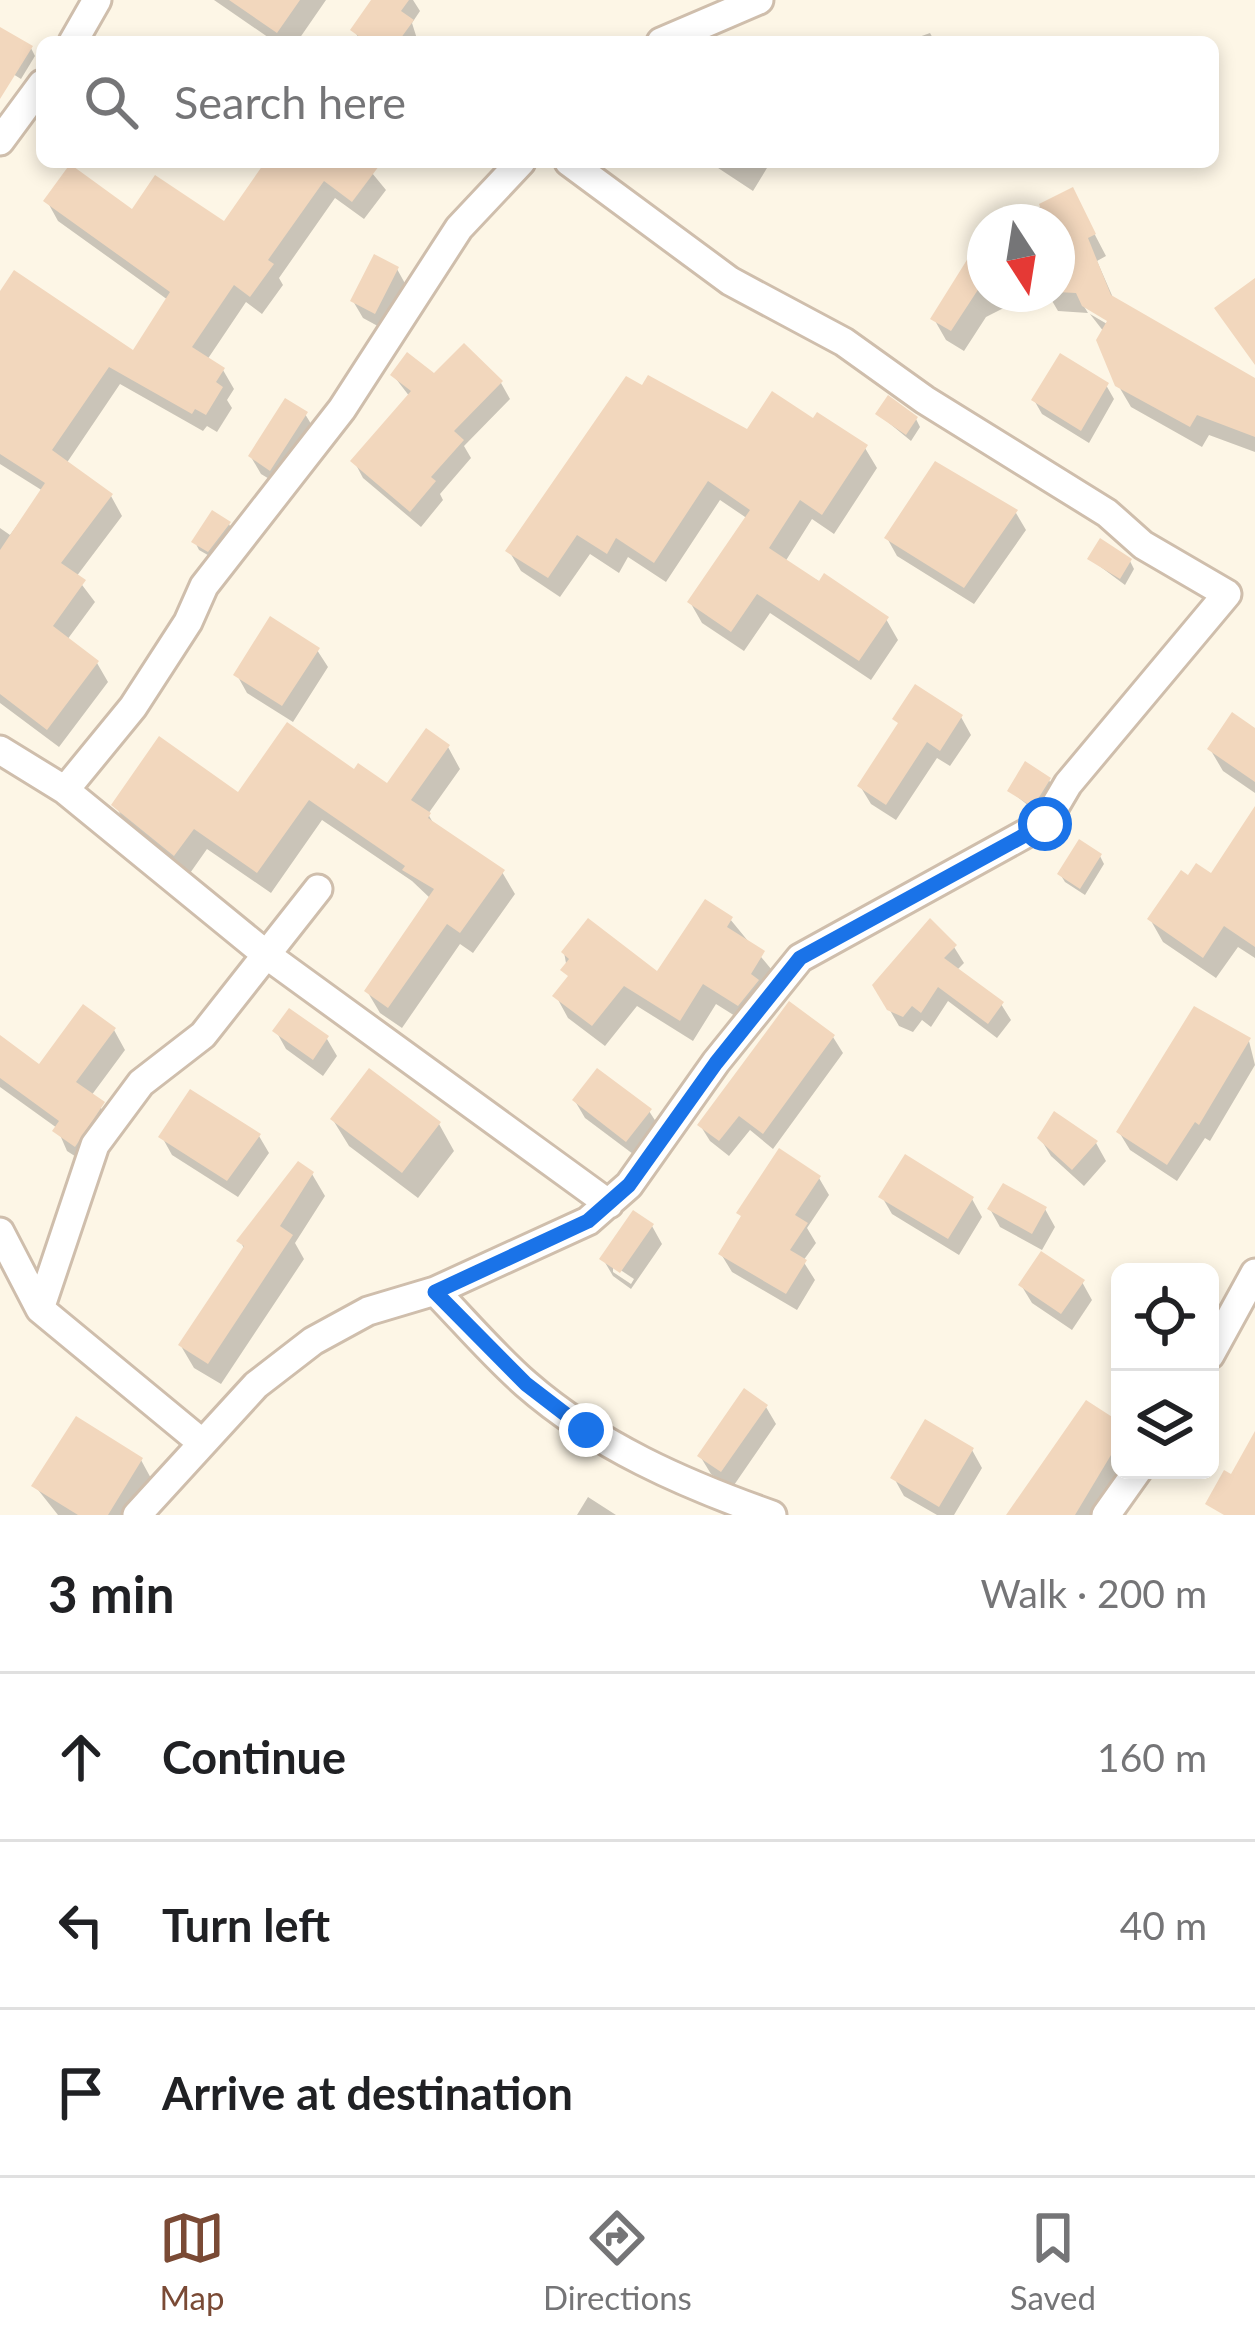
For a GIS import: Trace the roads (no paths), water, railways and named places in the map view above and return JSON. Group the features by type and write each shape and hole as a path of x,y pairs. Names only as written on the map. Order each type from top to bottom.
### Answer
{"street":[{"path":"76,36 97,0"},
{"path":"675,36 759,0"},
{"path":"0,141 36,92"},
{"path":"65,790 134,707 188,622 204,586 342,409 459,228 515,168"},
{"path":"137,1515 256,1385 313,1341 368,1311 435,1292 588,1221 609,1204 629,1185 716,1063 800,958 1045,824 1068,784 1227,594 1143,545 1107,513 925,400 844,342 730,281 577,168"},
{"path":"0,750 65,790 268,956 609,1204"},
{"path":"40,1309 95,1144 141,1083 203,1035 318,890"},
{"path":"0,1232 40,1309 201,1442"},
{"path":"1219,1339 1255,1273"},
{"path":"435,1292 526,1384 586,1430 657,1469 772,1515"},
{"path":"1106,1515 1132,1479"}]}
